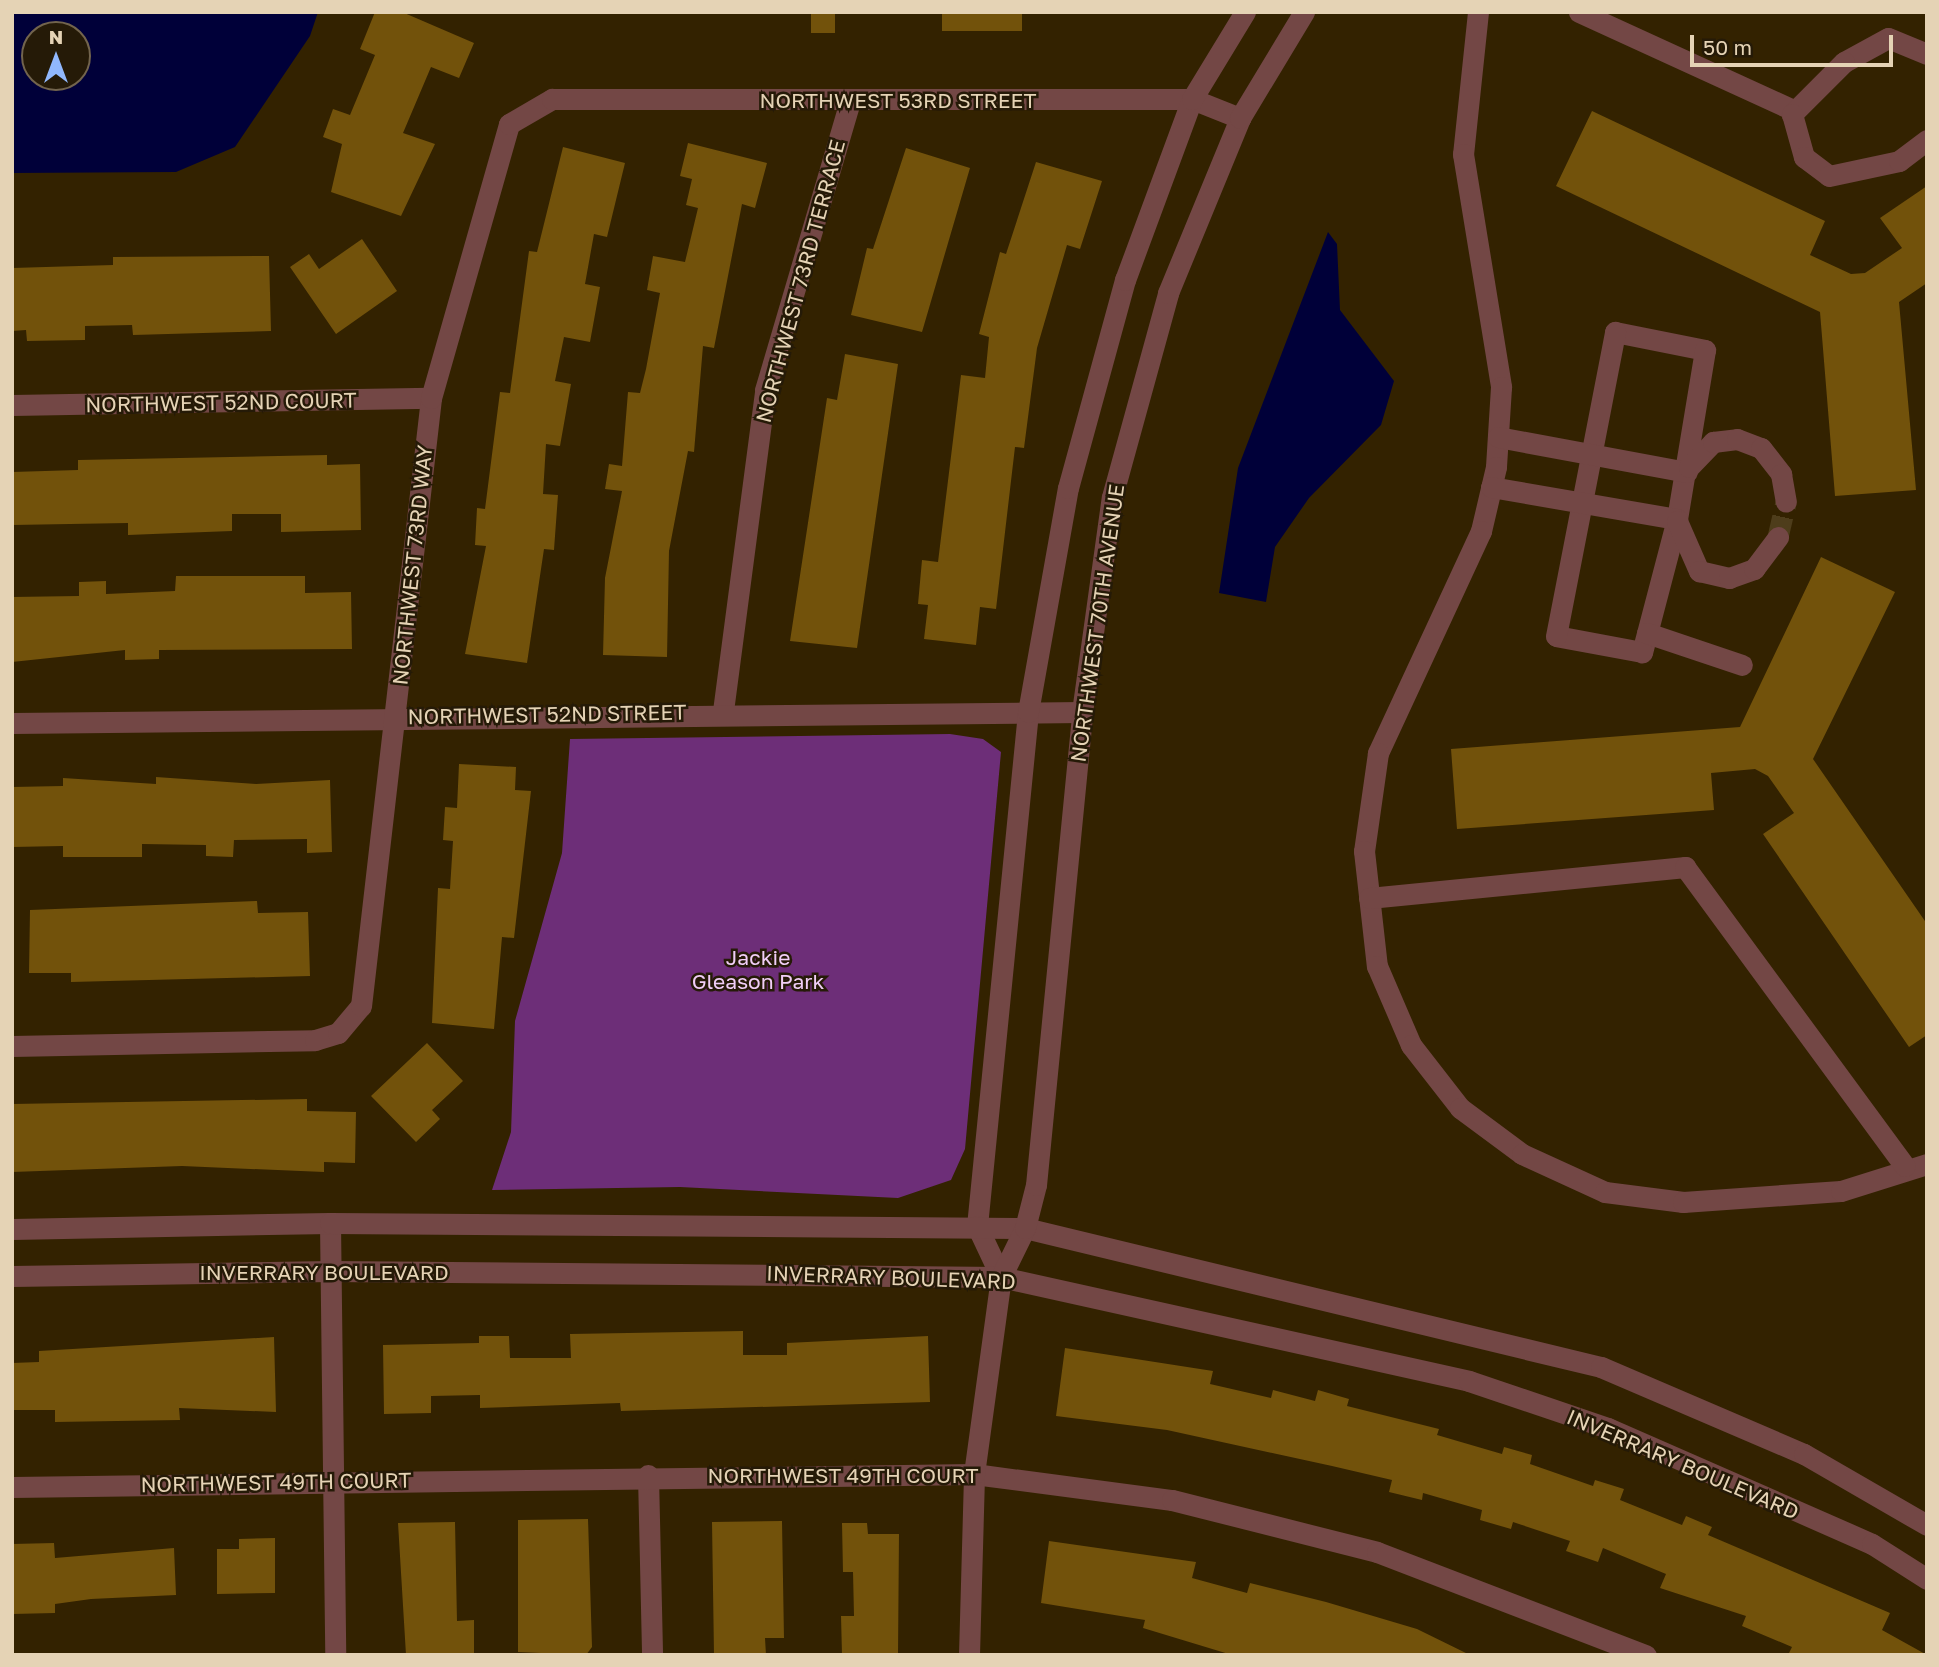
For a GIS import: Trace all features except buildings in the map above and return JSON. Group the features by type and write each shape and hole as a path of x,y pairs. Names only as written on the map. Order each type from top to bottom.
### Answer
{"street":[{"path":"969,1655 974,1474 1001,1278 977,1226 1028,712 1068,488 1125,280 1192,100 1245,12"},
{"name":"NORTHWEST 70TH AVENUE","path":"1001,1278 1025,1228 1036,1185 1082,712 1115,484 1168,293 1240,118 1304,12"},
{"path":"1478,12 1462,154 1501,387 1498,437 1491,488 1481,531 1378,753 1364,851 1377,966 1411,1045 1460,1108 1522,1154 1605,1192 1683,1202 1841,1191 1905,1166 1927,1164"},
{"path":"1579,12 1793,110"},
{"path":"1793,110 1844,62 1888,38 1927,54"},
{"name":"NORTHWEST 53RD STREET","path":"552,99 1192,100 1240,118"},
{"name":"NORTHWEST 73RD WAY","path":"12,1046 315,1040 338,1032 361,1006 431,398 509,124 552,99"},
{"name":"NORTHWEST 73RD TERRACE","path":"723,711 765,390 850,101"},
{"path":"1793,110 1804,157 1829,176 1899,161 1927,140"},
{"path":"1615,332 1705,350 1687,472 1642,652 1556,636 1615,332"},
{"name":"NORTHWEST 52ND COURT","path":"12,405 431,398"},
{"path":"1498,437 1687,472"},
{"path":"1687,472 1695,455 1713,442 1737,439 1761,448 1781,474 1786,502"},
{"path":"1491,488 1677,519"},
{"path":"1677,519 1699,571 1728,578 1754,569 1778,537"},
{"path":"1647,633 1742,665"},
{"name":"NORTHWEST 52ND STREET","path":"12,723 723,711 1082,712"},
{"path":"1369,898 1685,867 1905,1166"},
{"path":"330,1223 330,1480 335,1655"},
{"path":"12,1229 330,1223 1025,1228 1601,1367 1804,1454 1927,1525"},
{"name":"INVERRARY BOULEVARD","path":"12,1276 330,1271 1001,1278 1469,1381 1608,1428 1872,1544 1927,1579"},
{"name":"NORTHWEST 49TH COURT","path":"12,1487 648,1475 974,1474 1172,1500 1377,1552 1646,1655"},
{"path":"648,1475 652,1655"}],"green space":[{"name":"Jackie Gleason Park","path":"950,734 983,739 1001,752 965,1149 951,1180 898,1198 680,1187 492,1190 511,1132 515,1021 562,853 570,739"}],"shaded area":[{"path":"12,12 318,12 310,36 235,147 176,172 12,173"},
{"path":"1328,232 1337,244 1340,310 1394,381 1381,425 1309,498 1275,547 1266,602 1219,593 1238,468"}],"tunnel":[{"path":"1778,537 1786,502"}]}
